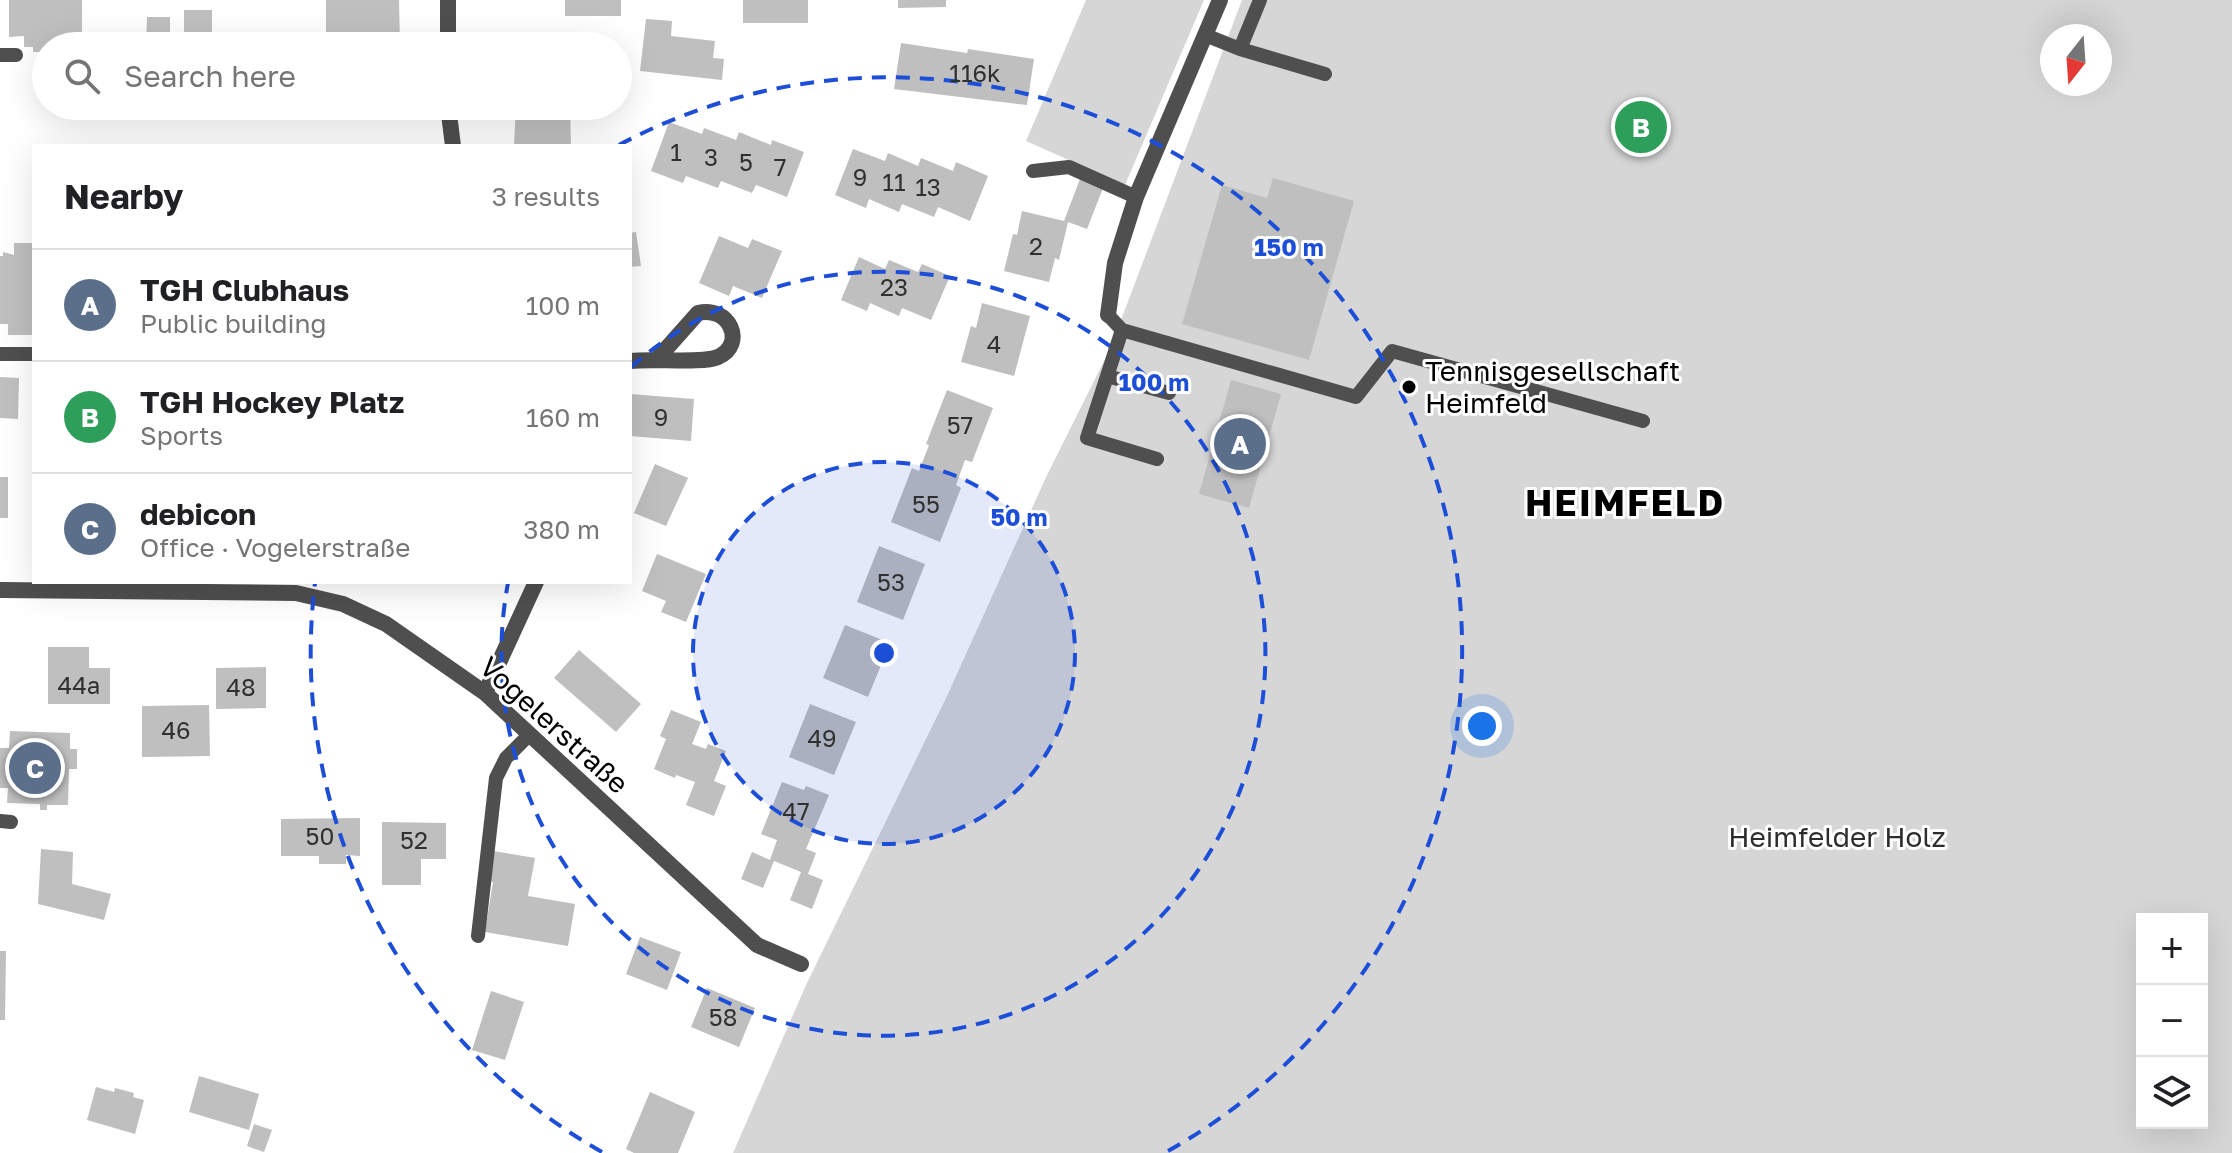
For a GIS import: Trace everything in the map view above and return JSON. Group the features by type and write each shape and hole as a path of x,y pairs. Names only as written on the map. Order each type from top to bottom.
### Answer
{"street":[{"path":"448,0 448,32"},
{"path":"1108,315 1115,263 1136,197 1220,0"},
{"path":"450,120 453,144"},
{"path":"632,361 658,358"},
{"path":"485,693 535,584"},
{"name":"Vogelerstraße","path":"0,590 305,595 343,604 386,624 485,693 757,945 801,964"}],"lane":[{"path":"1240,49 1260,0"},
{"path":"1205,35 1240,49 1325,74"},
{"path":"0,55 16,55"},
{"path":"1033,171 1069,167 1136,197"},
{"path":"1108,315 1122,330 1356,397 1392,351 1643,421"},
{"path":"1122,330 1087,438 1157,459"},
{"path":"0,354 32,354"},
{"path":"1107,376 1169,393"},
{"path":"478,936 496,778 506,758 530,734"}],"green space":[{"path":"1086,0 1204,0 1125,185 1026,141"},
{"name":"Heimfelder Holz","path":"1242,0 2232,0 2232,1153 733,1153 806,985 947,696 1047,475 1110,349"}],"building":[{"path":"9,0 82,0 82,32 32,32 32,47 24,47 24,36 9,37"},
{"path":"326,0 399,0 400,32 326,32"},
{"path":"565,0 621,0 621,16 565,16"},
{"path":"743,0 808,0 808,23 743,23"},
{"path":"898,0 946,0 946,7 898,8"},
{"path":"184,10 212,10 212,32 184,32"},
{"path":"147,17 170,17 170,32 146,32"},
{"path":"646,19 672,21 671,36 715,41 713,58 724,59 722,80 640,71"},
{"path":"901,43 1034,59 1027,105 894,89"},
{"path":"515,120 570,120 571,144 514,144"},
{"path":"669,122 702,134 704,128 736,140 739,132 771,145 772,140 804,152 787,197 756,185 752,193 721,181 718,188 686,176 683,183 651,171"},
{"path":"853,149 885,161 888,153 918,166 921,158 953,171 956,162 988,176 970,221 938,207 934,217 902,204 899,212 869,199 866,208 835,195"},
{"path":"1273,178 1354,201 1309,360 1182,324 1222,185 1267,198"},
{"path":"1080,179 1103,188 1087,229 1068,222 1059,260 1055,258 1049,282 1004,271 1022,211 1064,221"},
{"path":"636,232 641,266 632,267 632,233"},
{"path":"719,236 748,248 752,239 782,251 762,298 733,286 729,296 699,283"},
{"path":"14,243 32,243 32,335 8,335 8,324 0,324 0,256 3,252 14,255"},
{"path":"859,257 885,269 889,260 918,272 922,264 950,276 931,320 902,308 899,316 870,303 867,311 841,300"},
{"path":"982,303 1030,316 1014,376 961,362 971,326 976,328"},
{"path":"0,377 19,378 18,419 0,418"},
{"path":"1231,380 1281,394 1249,508 1199,494"},
{"path":"947,390 993,408 972,462 965,460 956,485 961,488 940,542 891,522 912,468 919,471"},
{"path":"632,394 694,399 691,441 632,436"},
{"path":"655,464 688,478 666,526 634,513"},
{"path":"0,477 8,477 8,518 0,518"},
{"path":"879,546 925,564 903,620 857,602"},
{"path":"657,554 706,574 686,622 661,612 666,601 642,591"},
{"path":"845,625 890,643 868,697 823,678"},
{"path":"48,647 89,647 89,668 110,668 110,704 48,704"},
{"path":"579,650 641,704 616,732 554,678"},
{"path":"266,667 266,708 216,709 216,668"},
{"path":"810,704 856,722 834,775 789,757"},
{"path":"209,705 210,756 142,757 142,706"},
{"path":"671,710 701,722 692,744 706,749 708,744 726,751 714,781 726,786 714,816 686,805 695,782 654,769 666,739 660,736"},
{"path":"10,731 70,733 70,749 77,749 77,769 69,769 68,805 47,805 47,810 40,810 40,804 7,803 8,788 0,788 0,748 9,748"},
{"path":"782,782 804,790 806,786 829,795 806,849 816,853 808,874 823,880 812,909 790,900 801,872 774,861 763,888 741,879 752,852 770,860 777,840 761,834"},
{"path":"360,818 360,856 346,855 346,864 319,864 319,856 281,856 281,819"},
{"path":"382,822 446,823 446,859 421,859 421,885 382,885"},
{"path":"41,849 73,852 72,884 111,894 104,920 38,904"},
{"path":"493,851 535,858 528,896 575,904 568,946 485,932 493,882 488,881"},
{"path":"640,937 681,952 667,990 626,974"},
{"path":"0,951 6,951 5,1020 0,1020"},
{"path":"707,988 755,1008 739,1047 691,1027"},
{"path":"491,991 524,1002 505,1060 472,1050"},
{"path":"199,1076 259,1094 249,1130 189,1112"},
{"path":"96,1087 134,1093 133,1097 144,1100 135,1134 87,1120"},
{"path":"650,1092 695,1112 678,1153 634,1153 626,1149"},
{"path":"254,1124 272,1130 264,1152 247,1146"}],"place":[{"name":"TGH Hockey Platz","path":"1641,127"},
{"name":"Tennisgesellschaft Heimfeld","path":"1409,387"},
{"name":"TGH Clubhaus","path":"1240,444"},
{"name":"debicon","path":"35,768"}],"district":[{"name":"HEIMFELD","path":"1625,503"}]}
